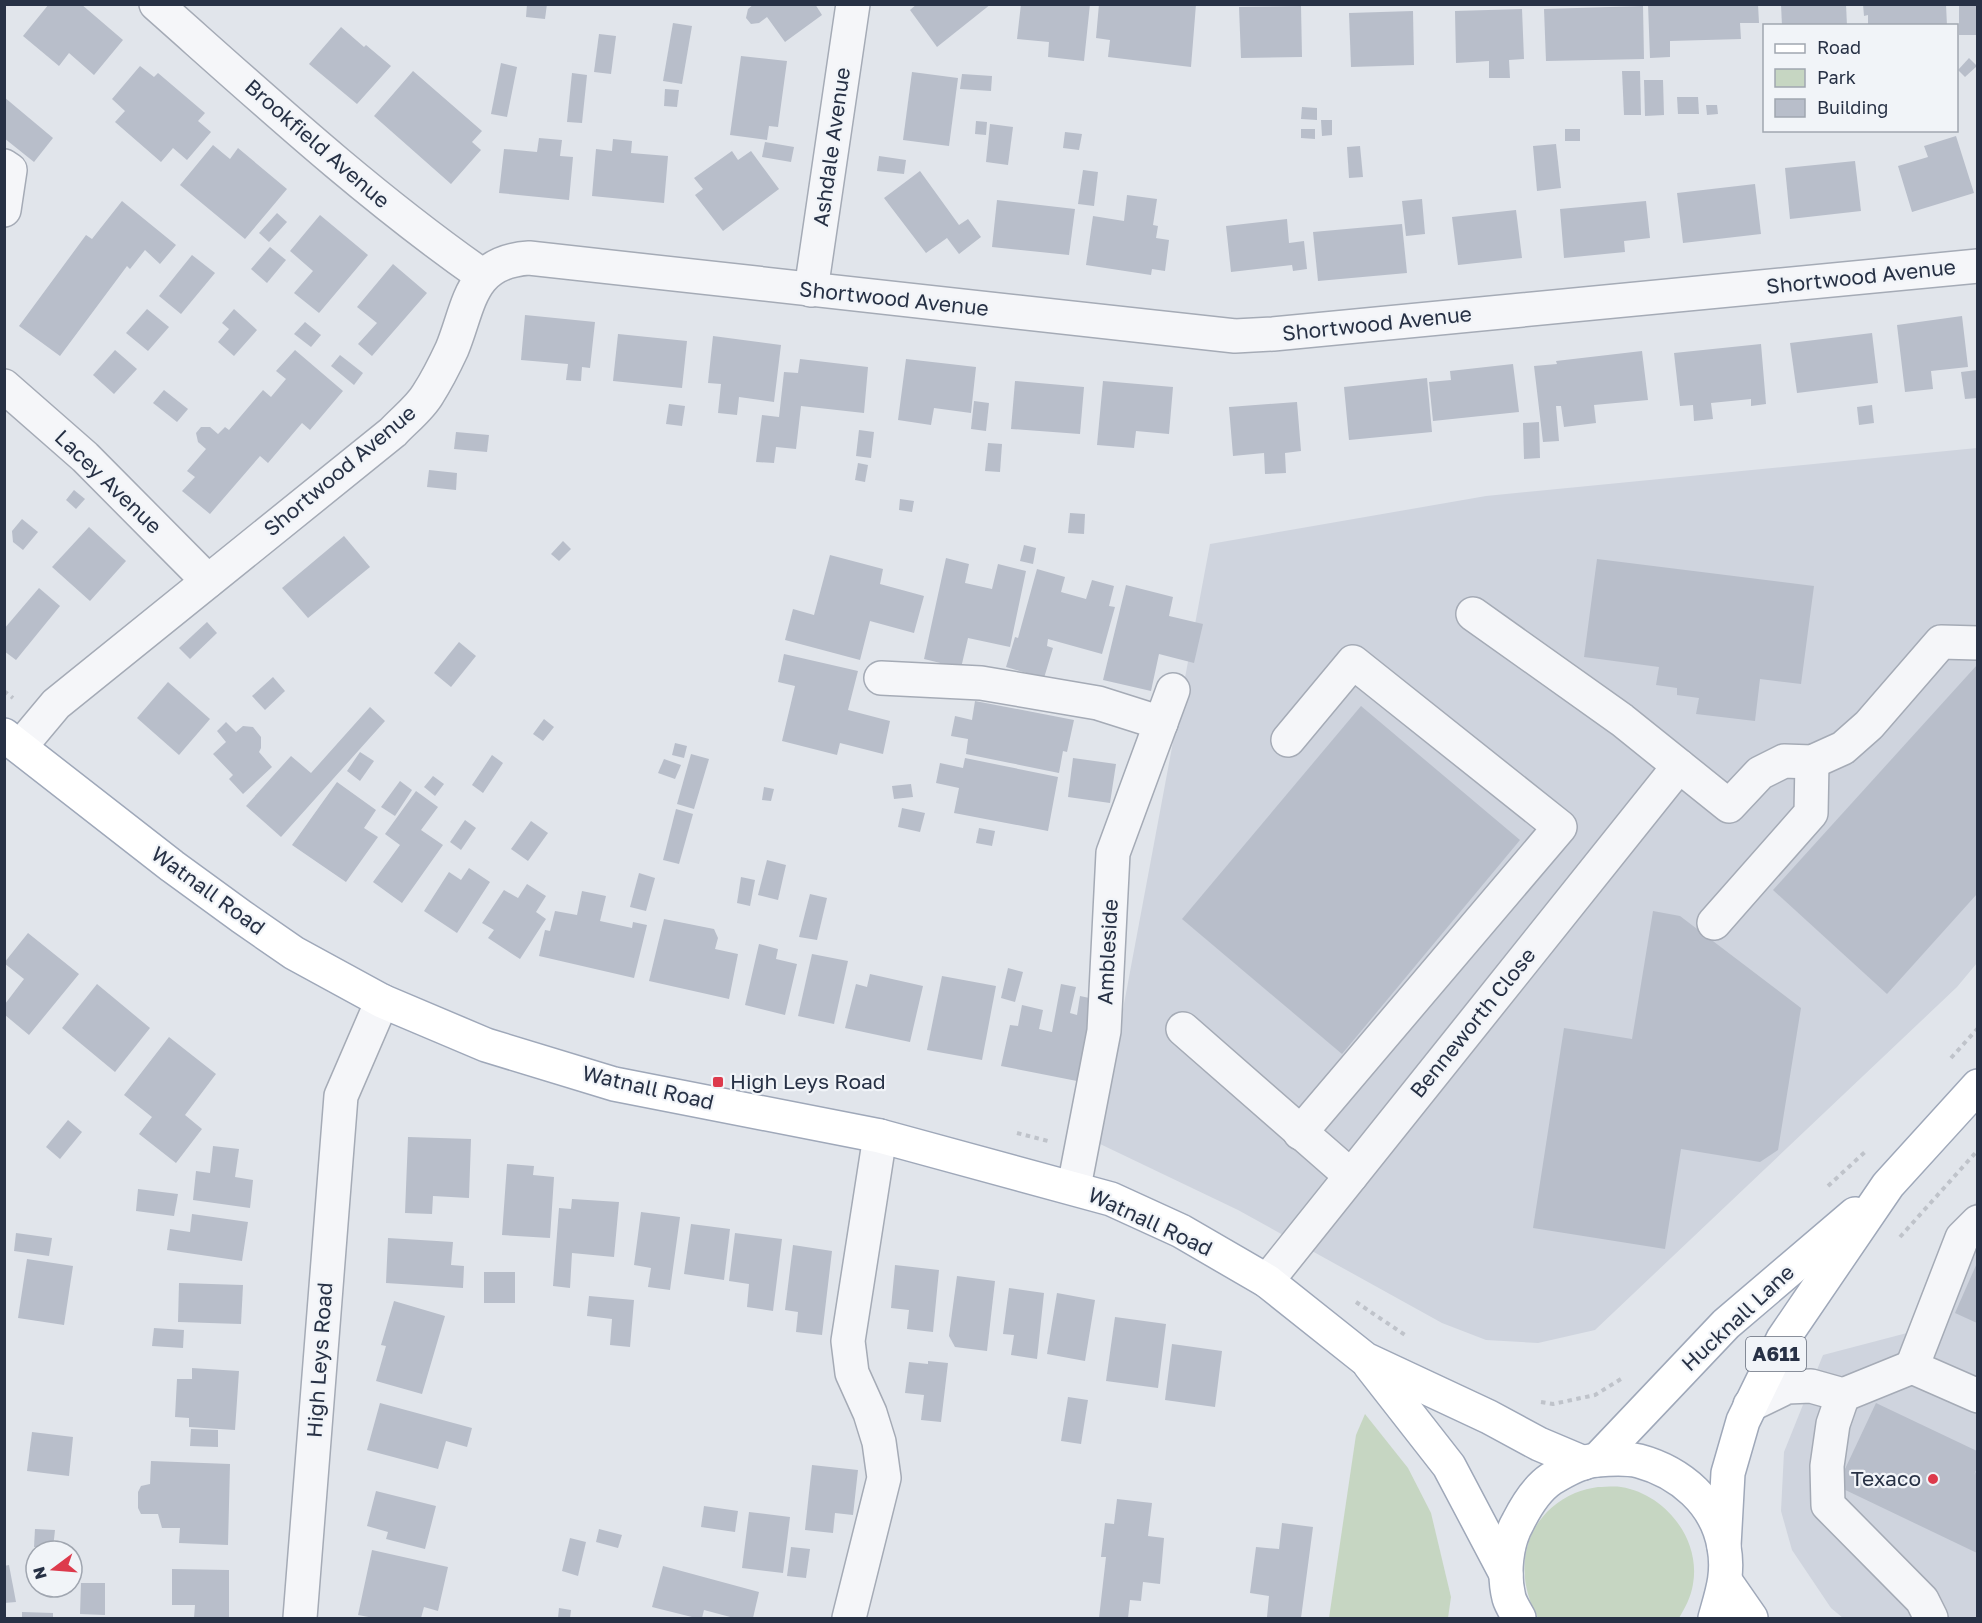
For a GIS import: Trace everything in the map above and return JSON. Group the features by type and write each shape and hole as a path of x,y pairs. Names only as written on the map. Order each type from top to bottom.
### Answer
{"main road":[{"name":"Watnall Road","path":"12,741 172,866 242,917 294,953 382,1001 486,1045 614,1084 880,1136 1112,1199 1181,1231 1267,1281 1365,1359 1488,1417 1539,1444 1590,1461"},
{"name":"Hucknall Lane","path":"1590,1461 1726,1324 1888,1185 1977,1086"},
{"name":"Hucknall Lane","path":"1724,1546 1728,1473 1743,1421 1783,1339 1888,1185"},
{"name":"Watnall Road","path":"1365,1359 1449,1466 1510,1602"},
{"path":"1510,1602 1511,1534 1528,1501 1550,1480 1590,1461 1636,1460 1669,1472 1696,1492 1714,1517 1724,1546 1726,1582 1715,1618"},
{"path":"1726,1582 1750,1618"}],"street":[{"name":"Brookfield Avenue","path":"156,4 421,232 483,276"},
{"name":"Ashdale Avenue","path":"811,290 853,4"},
{"path":"4,166 10,170 4,210"},
{"name":"Shortwood Avenue","path":"12,741 43,720 56,704 393,432 427,396 452,348 467,303 483,276 502,263 517,259 529,258 1235,336 1977,266"},
{"name":"Lacey Avenue","path":"4,386 84,457 208,582"},
{"path":"1473,614 1622,720 1729,806 1760,773 1784,761 1812,762 1843,748 1869,725 1941,642 1977,643"},
{"path":"1288,740 1353,662 1560,827 1300,1132"},
{"path":"881,678 981,683 1098,703 1161,723"},
{"name":"Ambleside","path":"1074,1187 1104,1031 1113,853 1173,690"},
{"path":"1714,923 1811,813 1812,762"},
{"name":"Benneworth Close","path":"1267,1281 1679,766"},
{"name":"High Leys Road","path":"300,1618 341,1096 382,1001"},
{"path":"1183,1029 1351,1176"},
{"path":"849,1618 884,1478 879,1442 870,1413 852,1373 848,1341 880,1136"},
{"path":"1912,1367 1962,1238 1977,1222"},
{"path":"1750,1406 1786,1388 1811,1386 1843,1395 1912,1367 1977,1396"},
{"path":"1843,1395 1833,1424 1827,1466 1828,1505 1922,1600 1931,1618"}],"path":[{"path":"4,691 43,720"},
{"path":"1947,1063 1977,1028"},
{"path":"1009,1131 1041,1138 1081,1153"},
{"path":"1825,1188 1870,1148"},
{"path":"1355,1301 1414,1341"},
{"path":"1531,1401 1553,1404 1595,1395 1627,1375"}],"shaded area":[{"path":"1977,448 1977,963 1957,987 1595,1330 1538,1343 1486,1340 1442,1323 1238,1210 1098,1143 1210,544 1486,496"},
{"path":"1977,1201 1977,1618 1843,1618 1831,1608 1792,1550 1781,1511 1784,1452 1823,1355 1907,1333 1945,1237"}],"green space":[{"path":"1365,1414 1408,1468 1431,1513 1451,1597 1448,1618 1329,1618 1356,1435"},
{"path":"1598,1487 1621,1487 1637,1491 1652,1499 1676,1521 1685,1535 1694,1567 1693,1584 1686,1606 1679,1618 1538,1618 1530,1600 1525,1564 1527,1547 1534,1531 1557,1503 1578,1492"}],"building":[{"path":"49,4 81,4 123,40 94,75 69,53 59,66 23,36"},
{"path":"527,4 547,4 545,19 526,17"},
{"path":"754,4 815,4 822,15 785,42 767,17 759,23 751,24 746,18 748,9"},
{"path":"917,4 991,4 937,47 910,10"},
{"path":"1021,4 1090,4 1084,61 1048,57 1049,42 1017,39"},
{"path":"1099,4 1196,4 1191,67 1108,57 1110,40 1096,38"},
{"path":"1648,4 1758,4 1759,23 1740,23 1741,39 1670,41 1670,57 1650,58"},
{"path":"1781,4 1846,4 1847,24 1782,24"},
{"path":"1863,4 1946,4 1947,24 1868,24 1868,15 1864,16"},
{"path":"1959,4 1977,4 1977,35 1959,35"},
{"path":"1301,6 1302,57 1241,58 1239,7"},
{"path":"1643,6 1644,59 1546,61 1544,9"},
{"path":"1522,9 1524,59 1509,60 1510,78 1489,78 1489,61 1456,63 1455,11"},
{"path":"1413,11 1414,65 1351,67 1349,13"},
{"path":"673,23 692,26 682,84 663,81"},
{"path":"341,27 391,66 357,104 309,64"},
{"path":"599,34 616,36 611,74 594,72"},
{"path":"741,56 787,61 778,127 769,126 767,140 730,135"},
{"path":"1969,58 1977,66 1965,77 1958,70"},
{"path":"501,63 517,67 507,117 491,114"},
{"path":"140,66 154,77 158,73 205,113 198,121 211,132 187,160 173,148 161,162 115,122 125,111 112,99"},
{"path":"413,71 482,131 472,142 481,150 451,184 374,116"},
{"path":"1622,71 1640,71 1641,115 1624,115"},
{"path":"912,72 958,78 949,146 903,140"},
{"path":"572,73 587,75 582,123 567,122"},
{"path":"962,74 992,76 991,91 960,89"},
{"path":"1644,80 1663,80 1664,115 1645,116"},
{"path":"665,89 679,90 677,107 664,106"},
{"path":"4,97 53,138 34,162 4,138"},
{"path":"1677,97 1698,97 1699,114 1678,114"},
{"path":"1706,105 1717,105 1718,114 1707,115"},
{"path":"1302,107 1317,108 1317,120 1301,119"},
{"path":"1321,120 1332,120 1332,135 1322,136"},
{"path":"976,121 987,122 986,135 975,134"},
{"path":"990,124 1013,127 1008,165 986,162"},
{"path":"1301,129 1315,129 1315,139 1301,138"},
{"path":"1565,129 1580,129 1580,141 1565,141"},
{"path":"1065,132 1082,134 1079,150 1063,148"},
{"path":"1956,136 1974,193 1912,212 1898,166 1928,157 1924,146"},
{"path":"539,138 562,140 560,156 573,157 569,200 499,193 504,149 537,152"},
{"path":"613,139 632,141 631,153 668,156 664,203 592,196 596,149 612,151"},
{"path":"765,142 794,147 791,162 762,157"},
{"path":"1556,144 1561,188 1537,191 1533,146"},
{"path":"213,145 230,159 238,148 287,189 245,239 180,185"},
{"path":"1360,146 1363,177 1349,178 1347,147"},
{"path":"732,151 738,160 751,151 779,189 723,231 695,195 703,189 694,178"},
{"path":"879,156 906,160 904,174 877,171"},
{"path":"1855,161 1861,211 1790,219 1785,168"},
{"path":"1083,170 1098,172 1094,206 1078,204"},
{"path":"920,171 959,225 968,219 981,237 959,254 947,238 926,253 884,198"},
{"path":"1755,184 1761,234 1683,243 1677,193"},
{"path":"1127,195 1157,199 1153,225 1158,226 1156,238 1169,240 1165,271 1152,269 1151,275 1086,265 1093,216 1124,221"},
{"path":"1422,199 1425,234 1406,236 1402,201"},
{"path":"997,200 1075,209 1069,255 992,247"},
{"path":"122,201 176,245 160,264 145,250 130,269 127,266 60,356 19,326 86,235 92,239"},
{"path":"1646,201 1650,238 1624,241 1625,252 1564,258 1560,209"},
{"path":"1516,210 1522,258 1458,265 1452,217"},
{"path":"277,213 287,222 269,242 259,233"},
{"path":"320,215 368,255 319,313 294,293 313,271 290,251"},
{"path":"1287,219 1289,243 1304,241 1307,269 1293,271 1292,265 1231,272 1226,226"},
{"path":"1402,224 1407,273 1318,281 1313,232"},
{"path":"270,247 286,260 267,283 251,269"},
{"path":"192,255 215,273 181,314 159,296"},
{"path":"393,264 427,293 372,356 358,344 377,323 357,307"},
{"path":"147,309 169,327 148,351 126,333"},
{"path":"234,309 257,330 234,356 218,342 229,329 222,323"},
{"path":"525,315 595,322 590,368 582,367 581,381 566,380 568,364 521,360"},
{"path":"1962,316 1968,367 1931,371 1933,389 1905,392 1897,325"},
{"path":"305,322 321,335 311,347 294,334"},
{"path":"1872,333 1878,383 1797,393 1790,343"},
{"path":"618,334 687,341 682,388 613,381"},
{"path":"713,336 781,345 774,402 739,397 737,415 718,413 721,384 708,383"},
{"path":"1761,344 1766,404 1751,406 1751,399 1711,403 1713,419 1694,421 1693,405 1680,406 1674,353"},
{"path":"115,350 137,369 114,394 93,375"},
{"path":"295,350 343,391 310,430 302,423 268,463 260,456 210,514 182,491 195,477 187,471 206,449 198,442 196,433 201,427 210,427 218,434 225,427 229,430 263,390 271,397 286,379 276,371"},
{"path":"1642,351 1648,400 1594,405 1596,423 1564,427 1561,406 1556,406 1559,441 1543,442 1534,366 1557,364 1556,361"},
{"path":"340,355 363,373 354,385 331,366"},
{"path":"800,359 868,367 864,413 801,406 796,449 776,447 774,463 756,462 762,415 779,417 784,372 798,373"},
{"path":"906,359 976,367 971,413 934,408 931,425 898,420"},
{"path":"1513,364 1519,412 1433,421 1429,382 1451,380 1450,371"},
{"path":"1977,370 1977,398 1965,399 1961,372"},
{"path":"1427,378 1432,432 1349,440 1344,387"},
{"path":"1015,381 1084,387 1080,434 1011,429"},
{"path":"1103,381 1173,387 1169,434 1136,431 1134,448 1097,445"},
{"path":"164,390 188,409 177,422 153,403"},
{"path":"974,401 989,403 986,431 971,429"},
{"path":"1297,402 1301,451 1285,453 1286,473 1265,474 1264,453 1233,456 1229,407"},
{"path":"669,404 685,406 682,426 666,424"},
{"path":"1872,405 1874,423 1859,425 1857,407"},
{"path":"1539,422 1540,458 1524,459 1523,423"},
{"path":"859,430 874,432 871,458 856,456"},
{"path":"456,432 489,435 487,452 454,449"},
{"path":"988,443 1002,444 1000,472 985,471"},
{"path":"858,463 868,465 865,482 855,480"},
{"path":"429,470 457,473 456,490 427,487"},
{"path":"74,490 85,499 76,509 66,500"},
{"path":"900,499 914,501 912,512 899,510"},
{"path":"1070,513 1085,514 1084,534 1068,533"},
{"path":"22,519 38,532 23,550 13,542 12,531"},
{"path":"89,527 126,561 90,601 52,567"},
{"path":"344,536 370,567 308,618 282,588"},
{"path":"563,541 571,549 559,561 551,554"},
{"path":"1024,545 1036,548 1033,564 1020,561"},
{"path":"830,555 883,569 880,584 924,596 914,633 870,621 860,660 785,640 793,609 814,615"},
{"path":"946,558 969,564 965,583 992,589 998,564 1026,571 1010,647 968,638 961,668 924,659"},
{"path":"1597,559 1814,586 1801,684 1760,679 1755,721 1696,714 1699,698 1677,695 1677,688 1656,685 1659,667 1584,657"},
{"path":"1037,569 1065,577 1061,592 1086,599 1092,580 1114,586 1109,606 1115,607 1102,654 1048,639 1047,646 1053,648 1044,678 1006,667 1015,637 1018,638"},
{"path":"1126,585 1173,597 1169,616 1203,624 1194,663 1159,654 1151,691 1103,680"},
{"path":"39,588 60,606 16,660 4,651 4,629"},
{"path":"207,622 217,633 190,659 179,648"},
{"path":"459,642 476,656 451,687 434,673"},
{"path":"784,654 858,671 848,710 890,721 883,754 840,743 837,755 782,741 795,686 778,682"},
{"path":"1977,665 1977,894 1887,994 1773,890"},
{"path":"273,677 285,691 265,710 252,696"},
{"path":"168,682 210,719 179,755 137,718"},
{"path":"975,701 1074,720 1067,752 1063,751 1059,773 966,754 968,739 951,736 955,716 972,720"},
{"path":"1361,706 1520,840 1342,1054 1182,919"},
{"path":"370,707 385,721 281,837 246,806 291,756 311,773"},
{"path":"544,719 554,727 543,741 533,734"},
{"path":"226,722 236,732 243,726 253,727 261,737 259,752 272,767 243,794 229,779 233,775 213,754 226,742 217,731"},
{"path":"675,743 687,746 684,758 672,755"},
{"path":"360,752 374,761 360,781 347,771"},
{"path":"691,754 709,759 694,809 677,804"},
{"path":"492,755 503,763 483,793 472,785"},
{"path":"965,758 1058,777 1048,831 954,813 959,788 936,783 940,763 963,768"},
{"path":"1073,758 1116,764 1110,803 1068,797"},
{"path":"664,759 681,765 675,779 658,773"},
{"path":"433,776 444,784 435,796 424,787"},
{"path":"400,781 412,790 395,816 381,807"},
{"path":"337,782 376,810 364,828 378,837 346,882 292,845"},
{"path":"911,784 913,797 894,799 892,786"},
{"path":"764,787 774,789 771,801 762,800"},
{"path":"416,791 438,807 421,830 443,845 402,903 373,882 400,845 385,834"},
{"path":"902,808 925,813 920,832 898,827"},
{"path":"676,809 693,814 679,864 663,860"},
{"path":"465,820 476,828 461,850 450,842"},
{"path":"531,821 548,833 528,861 511,849"},
{"path":"979,828 995,831 992,846 976,843"},
{"path":"767,860 786,865 778,900 758,895"},
{"path":"469,868 490,882 457,933 424,911 449,872 461,880"},
{"path":"639,873 655,878 646,911 630,907"},
{"path":"741,877 755,880 750,906 737,903"},
{"path":"527,884 546,896 536,912 546,919 520,959 488,938 494,930 482,923 504,890 518,898"},
{"path":"582,891 606,896 600,921 632,928 633,922 647,925 634,978 539,956 545,930 550,931 555,911 577,915"},
{"path":"810,894 827,898 817,940 799,937"},
{"path":"1653,911 1680,916 1801,1008 1778,1150 1760,1162 1681,1149 1665,1249 1533,1228 1564,1028 1632,1039"},
{"path":"664,919 714,929 718,938 715,949 738,954 729,999 649,981"},
{"path":"28,933 79,974 29,1035 5,1015 5,1004 24,979 4,963"},
{"path":"759,944 778,949 776,959 797,964 785,1015 745,1005"},
{"path":"812,954 848,961 834,1024 798,1016"},
{"path":"1008,968 1023,972 1015,1002 1001,998"},
{"path":"870,974 923,986 910,1042 845,1028 856,984 867,987"},
{"path":"942,976 996,986 982,1060 927,1050"},
{"path":"97,984 150,1028 115,1072 62,1028"},
{"path":"1061,984 1076,987 1070,1013 1077,1015 1080,996 1094,999 1087,1033 1092,1035 1082,1082 1001,1066 1010,1025 1018,1026 1022,1005 1043,1010 1039,1029 1052,1032"},
{"path":"169,1037 216,1074 185,1115 202,1129 176,1163 139,1134 152,1117 124,1095"},
{"path":"68,1120 82,1132 60,1159 46,1147"},
{"path":"408,1137 471,1139 469,1198 433,1196 432,1214 405,1213"},
{"path":"213,1146 239,1149 235,1177 253,1180 250,1208 193,1200 196,1171 210,1173"},
{"path":"507,1164 534,1166 533,1175 554,1177 550,1238 502,1235"},
{"path":"138,1189 178,1194 174,1216 136,1211"},
{"path":"572,1199 619,1202 614,1257 572,1253 570,1288 553,1286 559,1208 571,1209"},
{"path":"641,1212 680,1217 670,1290 648,1287 651,1268 634,1265"},
{"path":"192,1214 248,1222 242,1261 167,1250 170,1229 190,1232"},
{"path":"691,1224 730,1229 724,1280 684,1274"},
{"path":"16,1233 52,1238 49,1256 14,1251"},
{"path":"735,1233 782,1239 773,1311 747,1307 749,1284 729,1281"},
{"path":"388,1238 453,1242 451,1265 464,1266 463,1288 386,1283"},
{"path":"793,1245 832,1251 822,1335 796,1332 798,1312 785,1310"},
{"path":"27,1259 73,1266 64,1325 18,1318"},
{"path":"1977,1263 1977,1323 1955,1313"},
{"path":"895,1265 939,1270 933,1332 907,1329 909,1310 891,1308"},
{"path":"484,1272 515,1272 515,1303 484,1303"},
{"path":"957,1276 995,1281 987,1351 955,1347 949,1336"},
{"path":"179,1283 243,1285 241,1324 178,1322"},
{"path":"1009,1288 1044,1293 1037,1359 1011,1355 1014,1335 1003,1334"},
{"path":"1057,1293 1095,1300 1085,1361 1047,1354"},
{"path":"589,1296 634,1300 630,1347 610,1345 612,1319 587,1316"},
{"path":"394,1301 445,1316 422,1394 376,1381 386,1346 381,1345"},
{"path":"1115,1317 1166,1324 1158,1388 1106,1381"},
{"path":"154,1328 184,1330 183,1348 152,1346"},
{"path":"1172,1344 1222,1351 1215,1407 1165,1400"},
{"path":"928,1361 948,1363 941,1422 921,1420 924,1395 905,1393 909,1362 928,1364"},
{"path":"192,1368 239,1371 235,1430 189,1427 189,1418 175,1417 177,1379 192,1379"},
{"path":"1068,1397 1088,1400 1081,1444 1061,1441"},
{"path":"380,1403 472,1428 467,1447 446,1441 438,1469 367,1450"},
{"path":"1876,1403 1977,1451 1977,1468 1974,1475 1977,1470 1977,1553 1837,1486"},
{"path":"191,1429 218,1430 218,1447 190,1446"},
{"path":"32,1432 73,1437 69,1476 27,1471"},
{"path":"151,1461 230,1464 228,1545 179,1543 180,1528 162,1528 158,1514 141,1514 138,1508 138,1492 141,1486 150,1484"},
{"path":"812,1465 858,1470 853,1515 835,1513 833,1533 805,1530"},
{"path":"376,1491 436,1506 425,1549 386,1539 388,1532 367,1526"},
{"path":"1117,1499 1152,1503 1148,1536 1164,1538 1160,1584 1143,1582 1141,1601 1130,1600 1128,1618 1099,1618 1106,1557 1101,1557 1105,1523 1114,1524"},
{"path":"704,1506 738,1511 735,1532 701,1527"},
{"path":"749,1512 790,1517 783,1573 742,1568"},
{"path":"1282,1523 1313,1527 1301,1618 1267,1617 1269,1596 1250,1593 1256,1547 1279,1549"},
{"path":"35,1529 55,1530 54,1539 34,1539"},
{"path":"599,1529 622,1535 618,1548 596,1542"},
{"path":"570,1538 586,1542 578,1576 562,1571"},
{"path":"791,1547 810,1549 806,1578 787,1576"},
{"path":"372,1550 448,1567 438,1611 424,1607 421,1618 374,1618 358,1615"},
{"path":"9,1565 16,1602 4,1603 4,1566"},
{"path":"663,1566 759,1592 753,1618 734,1618 704,1610 702,1618 696,1618 652,1607"},
{"path":"172,1569 229,1570 229,1618 194,1618 195,1605 172,1605"},
{"path":"84,1583 105,1583 105,1615 80,1614 80,1599 84,1599"},
{"path":"559,1608 571,1610 570,1618 558,1618"},
{"path":"22,1612 53,1613 53,1618 22,1618"}],"place":[{"name":"High Leys Road","path":"718,1082"},
{"name":"Texaco","path":"1933,1479"}]}
